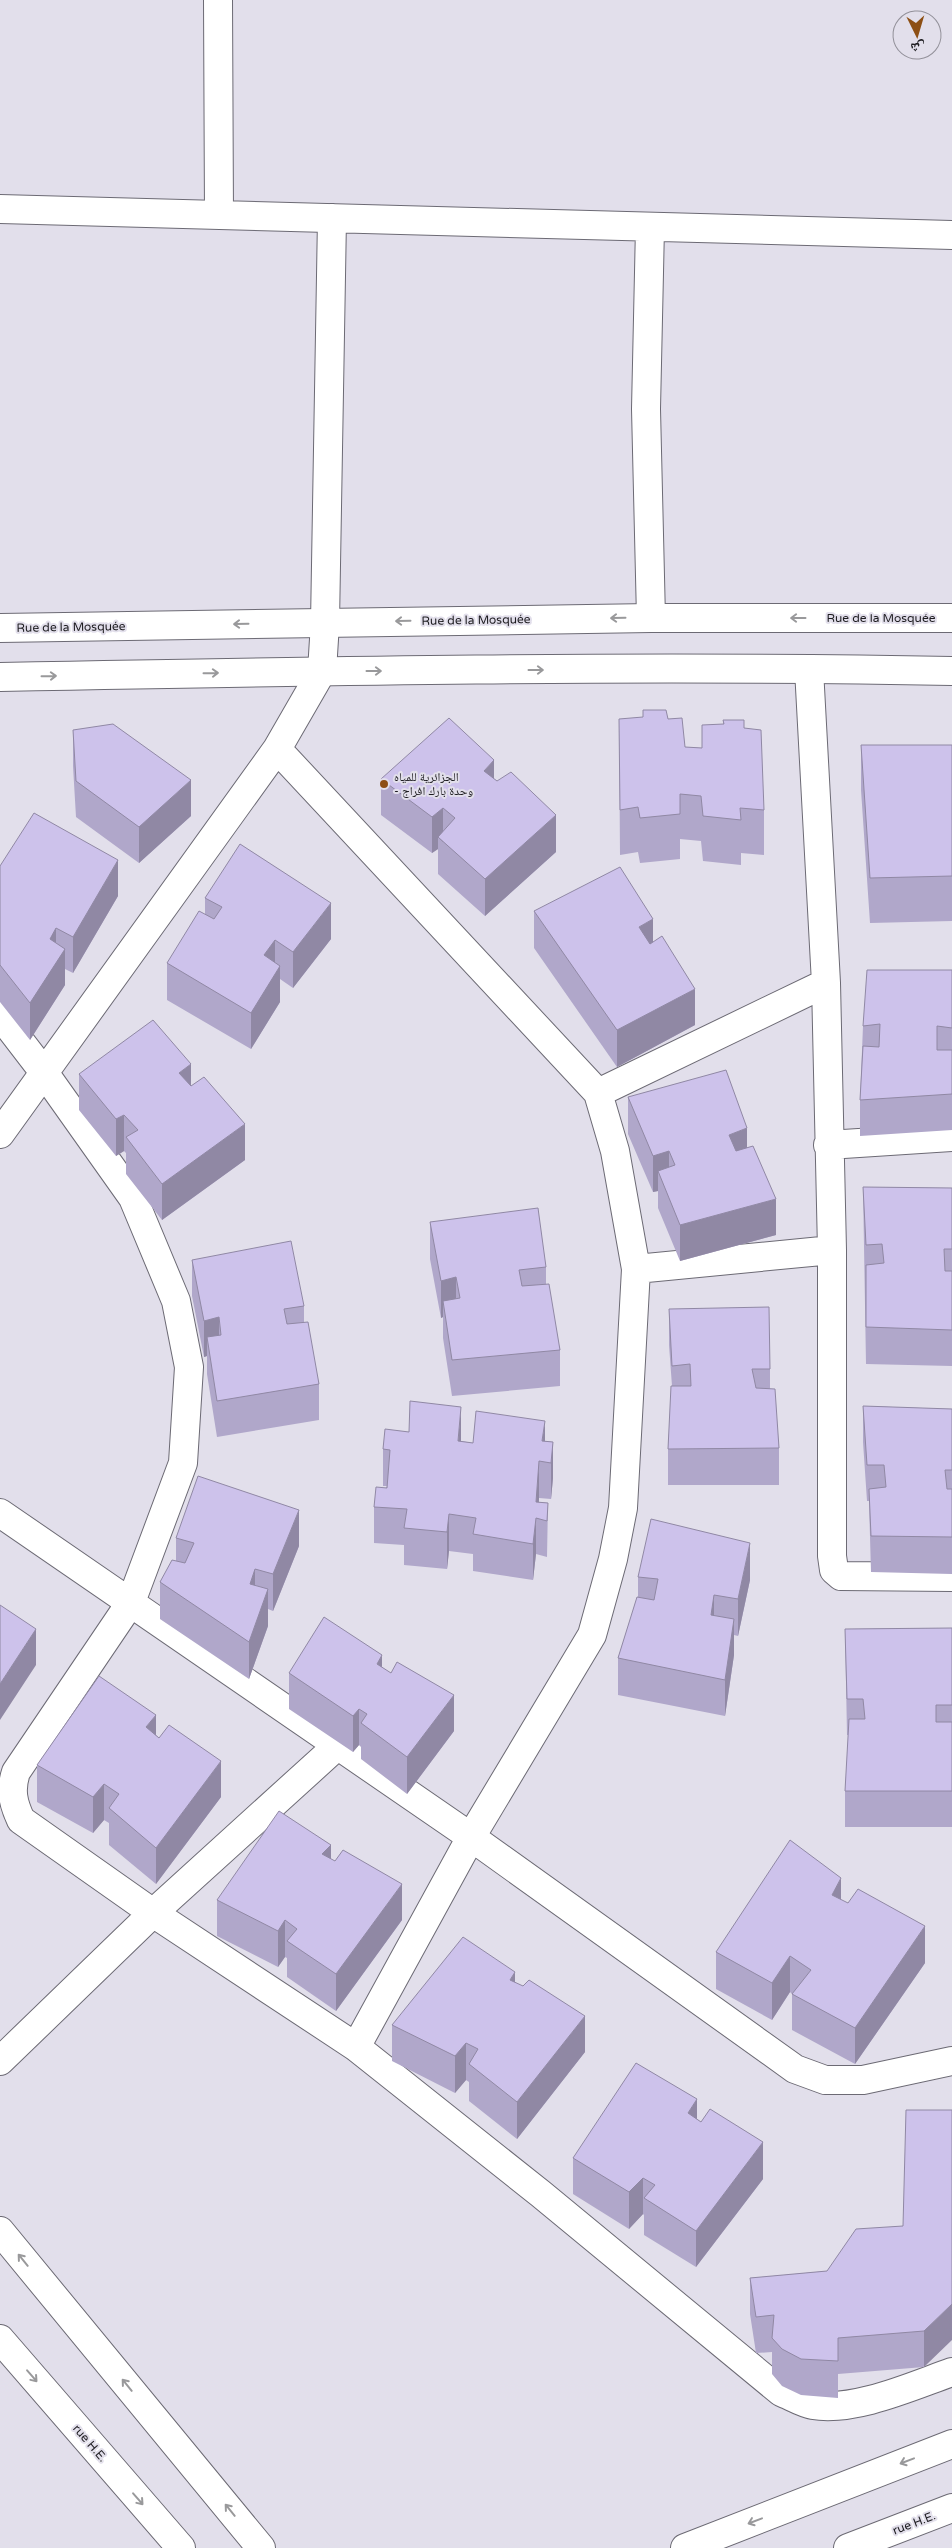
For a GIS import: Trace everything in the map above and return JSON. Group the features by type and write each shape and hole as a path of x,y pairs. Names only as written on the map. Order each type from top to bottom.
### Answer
{"street":[{"path":"218,0 219,215"},
{"path":"0,209 952,235"},
{"path":"0,1134 43,1071 277,749 322,671 325,623 332,218"},
{"path":"650,227 646,409 651,618"},
{"name":"Rue de la Mosquée","path":"0,628 651,618 952,618"},
{"path":"809,669 826,983 828,1145 832,1250 832,1556 834,1570 841,1576 853,1578 952,1577"},
{"path":"0,677 322,671 809,669 952,671"},
{"path":"277,749 598,1093 615,1152 636,1269 623,1508 613,1559 592,1635 471,1837 356,2047"},
{"path":"598,1093 826,983"},
{"path":"0,1015 43,1071 133,1198 176,1301 189,1367 183,1463 131,1602 16,1772 12,1785 13,1804 21,1820 153,1914 356,2047 541,2194 781,2392 812,2405 838,2406 875,2398 952,2372"},
{"path":"828,1145 952,1137"},
{"path":"636,1269 832,1250"},
{"path":"0,1512 471,1837 795,2069 825,2080 863,2080 952,2061"},
{"path":"0,2061 153,1914 337,1746"},
{"path":"0,2231 261,2548"},
{"name":"rue H.E.","path":"0,2339 181,2548"},
{"path":"686,2548 952,2444"},
{"name":"rue H.E.","path":"848,2548 952,2508"}],"building":[{"path":"643,710 666,710 668,719 682,718 685,747 702,748 702,725 724,724 723,720 744,720 744,728 761,730 764,810 740,808 741,820 703,816 701,796 680,794 680,814 640,818 638,807 620,810 619,719 643,717"},
{"path":"449,718 494,760 484,771 497,781 511,772 556,815 485,879 438,837 455,818 443,808 432,817 381,779"},
{"path":"113,724 191,780 139,827 76,781 73,730"},
{"path":"861,745 952,745 952,876 870,878"},
{"path":"34,813 118,860 73,937 56,928 50,939 65,949 30,1003 0,965 0,866"},
{"path":"240,844 331,903 293,952 275,940 264,955 280,966 251,1013 167,963 199,911 214,919 222,907 205,898"},
{"path":"620,867 653,919 639,927 650,944 662,936 695,989 617,1030 534,911"},
{"path":"867,970 952,970 952,1028 937,1026 937,1050 952,1050 952,1094 860,1100 863,1046 879,1047 880,1024 863,1026"},
{"path":"153,1020 191,1064 179,1073 191,1086 204,1077 245,1124 162,1184 126,1137 138,1130 124,1115 116,1119 79,1074"},
{"path":"726,1070 747,1128 729,1135 736,1151 753,1146 776,1199 680,1225 658,1171 675,1165 669,1151 653,1156 628,1097"},
{"path":"863,1187 952,1188 952,1249 944,1249 945,1271 952,1271 952,1330 866,1327 866,1265 884,1263 882,1244 866,1245"},
{"path":"538,1208 546,1267 519,1270 522,1286 549,1284 560,1350 452,1360 443,1301 460,1298 456,1277 441,1281 430,1222"},
{"path":"291,1241 304,1306 284,1309 287,1324 308,1322 319,1384 217,1401 207,1337 221,1335 219,1317 204,1321 192,1260"},
{"path":"769,1307 770,1369 752,1369 756,1388 775,1389 779,1448 668,1449 671,1386 691,1386 690,1364 672,1366 669,1309"},
{"path":"410,1401 461,1407 458,1441 473,1443 476,1411 545,1421 542,1441 553,1442 551,1463 539,1461 536,1502 548,1503 547,1521 536,1518 533,1544 473,1534 476,1518 449,1514 447,1532 404,1528 407,1509 374,1507 376,1487 387,1488 390,1450 383,1449 385,1429 409,1432"},
{"path":"863,1406 952,1409 952,1470 945,1470 947,1489 952,1489 952,1537 871,1536 869,1489 886,1487 884,1465 867,1465"},
{"path":"198,1476 299,1510 273,1574 255,1569 250,1584 268,1589 249,1642 160,1582 172,1560 185,1563 194,1543 176,1538"},
{"path":"651,1519 750,1543 738,1599 714,1595 711,1615 734,1619 725,1680 618,1658 637,1597 654,1600 658,1579 638,1577"},
{"path":"0,1605 36,1629 0,1684"},
{"path":"324,1617 382,1655 377,1664 391,1673 397,1662 454,1695 407,1757 361,1723 367,1714 359,1709 353,1716 289,1673"},
{"path":"952,1628 952,1705 936,1705 936,1722 952,1722 952,1791 845,1791 849,1719 865,1719 863,1699 847,1699 845,1629"},
{"path":"99,1676 156,1715 146,1727 159,1738 169,1725 221,1761 156,1848 109,1808 119,1794 104,1784 93,1797 37,1765"},
{"path":"279,1811 331,1845 322,1854 335,1861 343,1850 402,1884 336,1974 287,1941 297,1929 285,1920 278,1931 217,1900"},
{"path":"790,1840 841,1878 832,1895 848,1903 858,1889 925,1926 855,2028 792,1994 811,1970 790,1956 772,1983 716,1952"},
{"path":"463,1937 515,1972 510,1980 523,1986 529,1980 585,2016 517,2102 469,2064 478,2049 466,2043 455,2056 392,2025"},
{"path":"636,2063 697,2099 688,2113 701,2122 710,2109 763,2142 696,2231 644,2198 655,2185 643,2178 629,2192 573,2158"},
{"path":"906,2110 952,2110 952,2304 924,2331 838,2338 838,2361 801,2359 782,2349 772,2338 774,2315 756,2317 750,2278 827,2271 856,2229 903,2226"}],"place":[{"name":"الجزائرية للمياه - وحدة بارك افراج","path":"384,784"}]}
